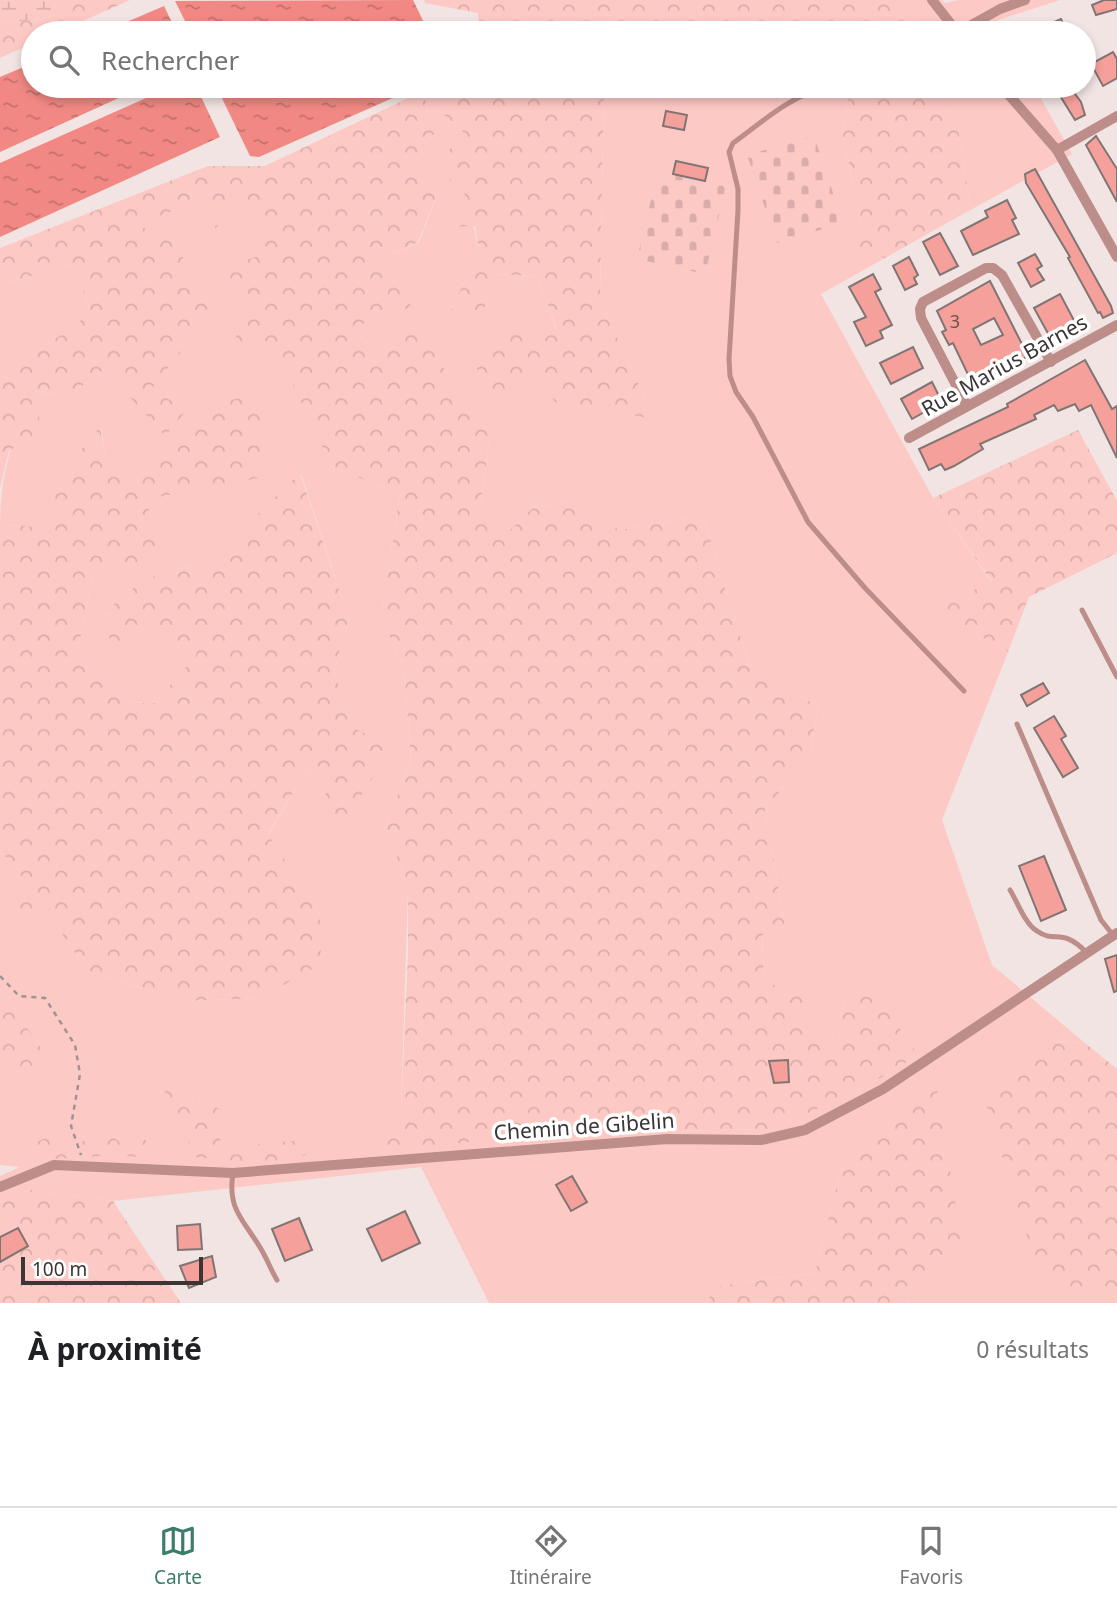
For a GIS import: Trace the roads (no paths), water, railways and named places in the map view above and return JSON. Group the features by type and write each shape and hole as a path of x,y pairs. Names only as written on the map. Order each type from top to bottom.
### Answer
{"street":[{"path":"932,0 948,21"},
{"path":"978,21 1025,0"},
{"path":"1012,98 1057,149 1117,257"},
{"path":"1057,149 1117,116"},
{"path":"967,406 921,318 920,309 923,302 986,268 993,268 1002,275 1051,362"},
{"name":"Rue Marius Barnes","path":"909,438 1117,325"},
{"name":"Chemin de Gibelin","path":"0,1187 54,1165 233,1173 667,1139 761,1140 805,1130 883,1089 1115,934"}],"lane":[{"path":"798,98 733,143 729,152 738,189 730,376 808,522 865,588 964,691"},
{"path":"1082,610 1117,677"},
{"path":"1017,724 1101,920 1115,934"},
{"path":"1010,890 1034,929 1044,934 1072,938 1086,952"},
{"path":"233,1173 230,1187 235,1212 261,1249 276,1280"}],"water":[{"path":"413,0 423,21 185,21 175,1"},
{"path":"164,6 171,21 129,21"},
{"path":"21,68 21,98 119,98 0,152 0,77"},
{"path":"146,98 202,98 220,137 0,237 0,163"},
{"path":"222,98 393,98 259,157 250,156"}]}
